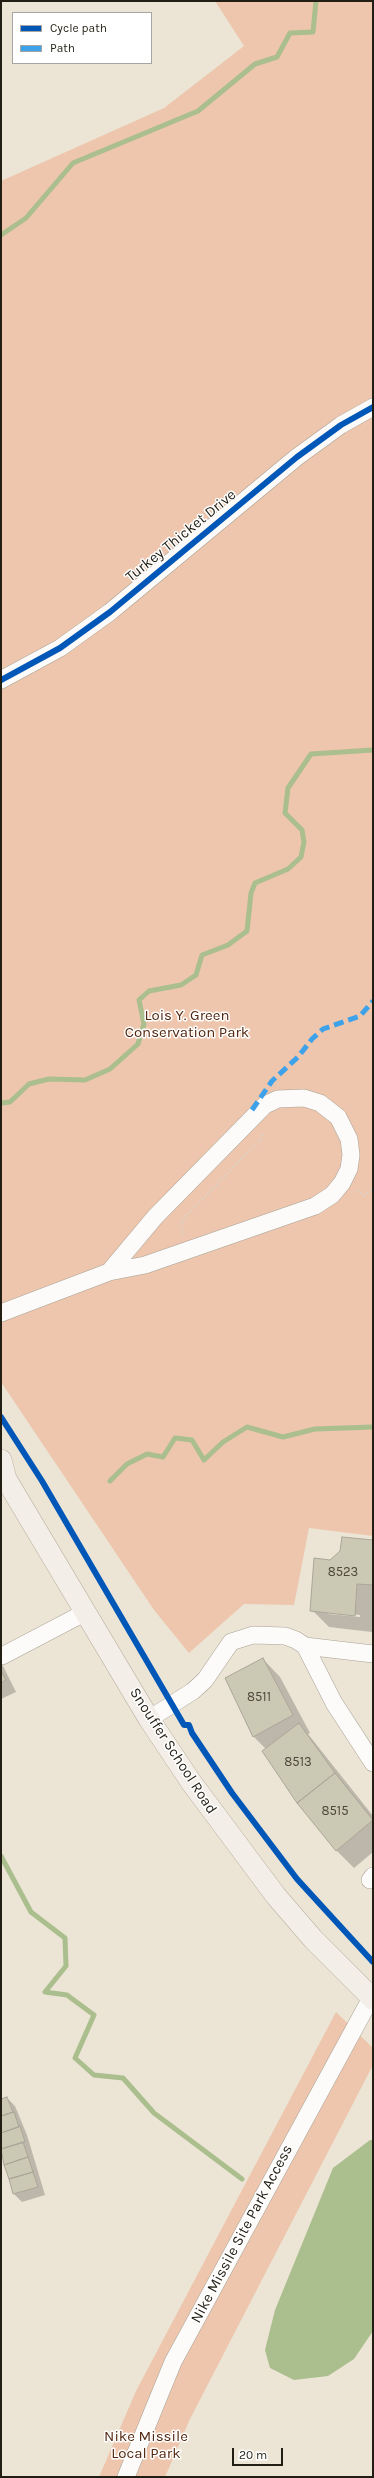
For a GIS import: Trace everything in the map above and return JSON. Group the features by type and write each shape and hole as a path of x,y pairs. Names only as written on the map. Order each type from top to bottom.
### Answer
{"main road":[{"name":"Snouffer School Road","path":"2,1475 86,1612 149,1719 191,1782 247,1859 313,1939 372,1998"}],"street":[{"name":"Turkey Thicket Drive","path":"1,680 60,648 104,616 297,457 341,425 373,407"},
{"path":"1,1313 109,1272 145,1265 315,1206 332,1195 342,1183 349,1169 351,1156 349,1139 338,1117 320,1103 304,1098 278,1099 264,1105 155,1216 109,1272"},
{"path":"2,1656 86,1612"},
{"path":"149,1719 193,1691 205,1680 231,1642 253,1635 285,1636 296,1640 304,1646 334,1703 373,1763"},
{"path":"304,1646 373,1654"},
{"name":"Nike Missile Site Park Access","path":"126,2477 174,2362 372,1998"}],"path":[{"path":"184,1237 181,1224 185,1216 262,1138 262,1132"}],"green space":[{"name":"Lois Y. Green Conservation Park","path":"215,1 373,1 373,1536 309,1528 294,1605 244,1604 189,1653 154,1610 1,1382 1,181 164,108 244,46"},
{"name":"Nike Missile Local Park","path":"336,2012 373,2048 373,2065 190,2419 165,2477 99,2477 136,2391"}],"shaded area":[{"path":"370,2140 373,2140 373,2331 354,2359 328,2376 294,2380 270,2368 265,2350 275,2310 333,2168"}],"building":[{"path":"342,1537 373,1540 373,1585 357,1584 355,1616 310,1611 314,1558 330,1560 340,1551"},
{"path":"263,1658 293,1715 253,1737 225,1678"},
{"path":"1,1671 6,1680 1,1683"},
{"path":"299,1723 335,1773 297,1803 262,1751"},
{"path":"335,1773 373,1820 336,1851 297,1803"},
{"path":"7,2097 13,2112 1,2116 1,2099"},
{"path":"14,2112 19,2127 1,2133 1,2116"},
{"path":"20,2126 25,2142 1,2149 1,2133"},
{"path":"23,2142 28,2157 4,2165 1,2149"},
{"path":"28,2157 33,2172 9,2179 4,2165"},
{"path":"33,2172 38,2187 13,2194 9,2179"}],"waterway":[{"path":"1,235 26,218 73,163 198,111 255,64 277,57 290,33 313,32 316,1"},
{"path":"1,1103 10,1102 29,1084 49,1079 85,1080 110,1069 138,1044 144,1024 139,1000 149,991 181,985 196,975 202,955 228,945 247,931 251,893 255,883 288,869 301,857 304,842 302,830 285,813 288,788 311,754 373,750"},
{"path":"110,1481 127,1464 147,1454 163,1457 175,1438 192,1440 204,1460 223,1442 247,1427 283,1437 315,1429 373,1427"},
{"path":"1,1856 31,1912 65,1938 66,1966 45,1992 67,1995 94,2015 75,2058 94,2075 123,2078 154,2113 242,2179"}],"marked path":[{"path":"252,1110 272,1081 298,1057 312,1039 323,1029 360,1016 373,1001"}],"cycle path":[{"path":"1,680 60,648 110,612 297,457 341,425 373,407"},
{"path":"1,1417 42,1481 184,1725 189,1725 192,1733 232,1793 297,1879 373,1962"}]}
